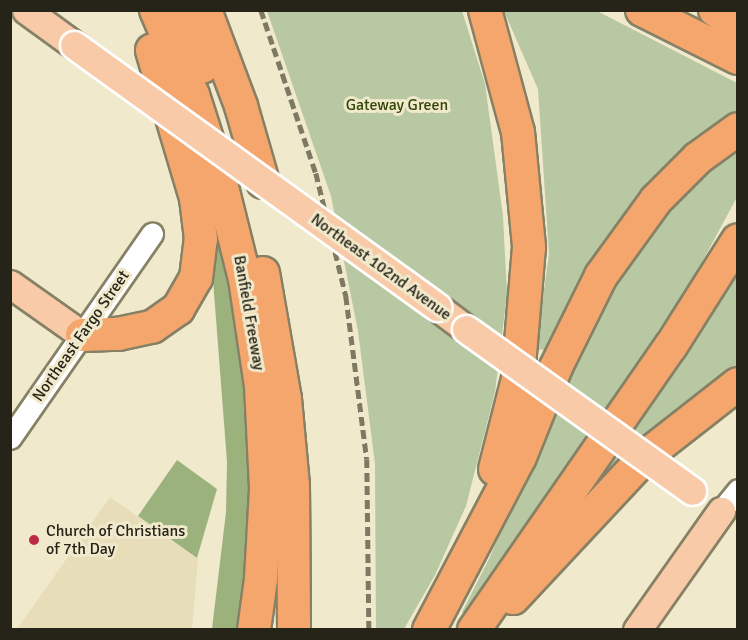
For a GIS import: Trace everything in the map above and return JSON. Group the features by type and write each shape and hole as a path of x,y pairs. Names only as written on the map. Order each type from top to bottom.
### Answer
{"highway":[{"path":"82,335 136,332 167,319 188,296 200,259 199,218 187,159 159,68 135,10"},
{"name":"Banfield Freeway","path":"156,10 193,95 221,183 245,279 261,386 266,489 254,630"},
{"name":"Banfield Freeway","path":"180,10 235,153 273,318 293,485 294,630"},
{"path":"205,10 241,106 263,182"},
{"path":"461,571 512,411 523,346 528,281 528,211 518,132 485,10"},
{"path":"642,10 738,58"},
{"path":"715,10 738,26"},
{"path":"429,630 520,457 566,346 600,276 656,200 698,158 738,129"},
{"path":"474,630 676,338 738,240"},
{"path":"483,630 647,455 738,384"}],"main road":[{"name":"Northeast 102nd Avenue","path":"26,10 729,517"},
{"path":"10,284 82,335"},
{"path":"637,630 729,517"}],"street":[{"name":"Northeast Fargo Street","path":"10,438 152,234"},
{"path":"729,517 738,490"}],"shaded area":[{"path":"110,497 198,559 192,629 17,629"}],"green space":[{"name":"Gateway Green","path":"267,11 462,11 485,84 503,216 507,294 495,392 466,506 435,575 404,629 376,629 375,464 358,331 331,196"},
{"path":"504,11 597,11 737,83 737,112 628,207 545,350 536,349 549,254 538,89"},
{"path":"737,151 737,197 693,279 468,616 462,612 490,557 566,373 629,258 701,177"},
{"path":"212,174 239,316 249,415 251,518 238,629 212,629 226,512 227,462 209,228"},
{"path":"737,271 737,374 668,416 561,534"},
{"path":"177,460 217,489 197,558 138,516"}],"railway":[{"path":"261,10 316,173 346,296 367,459 369,630"}],"place":[{"name":"Church of Christians of 7th Day","path":"34,540"}]}
